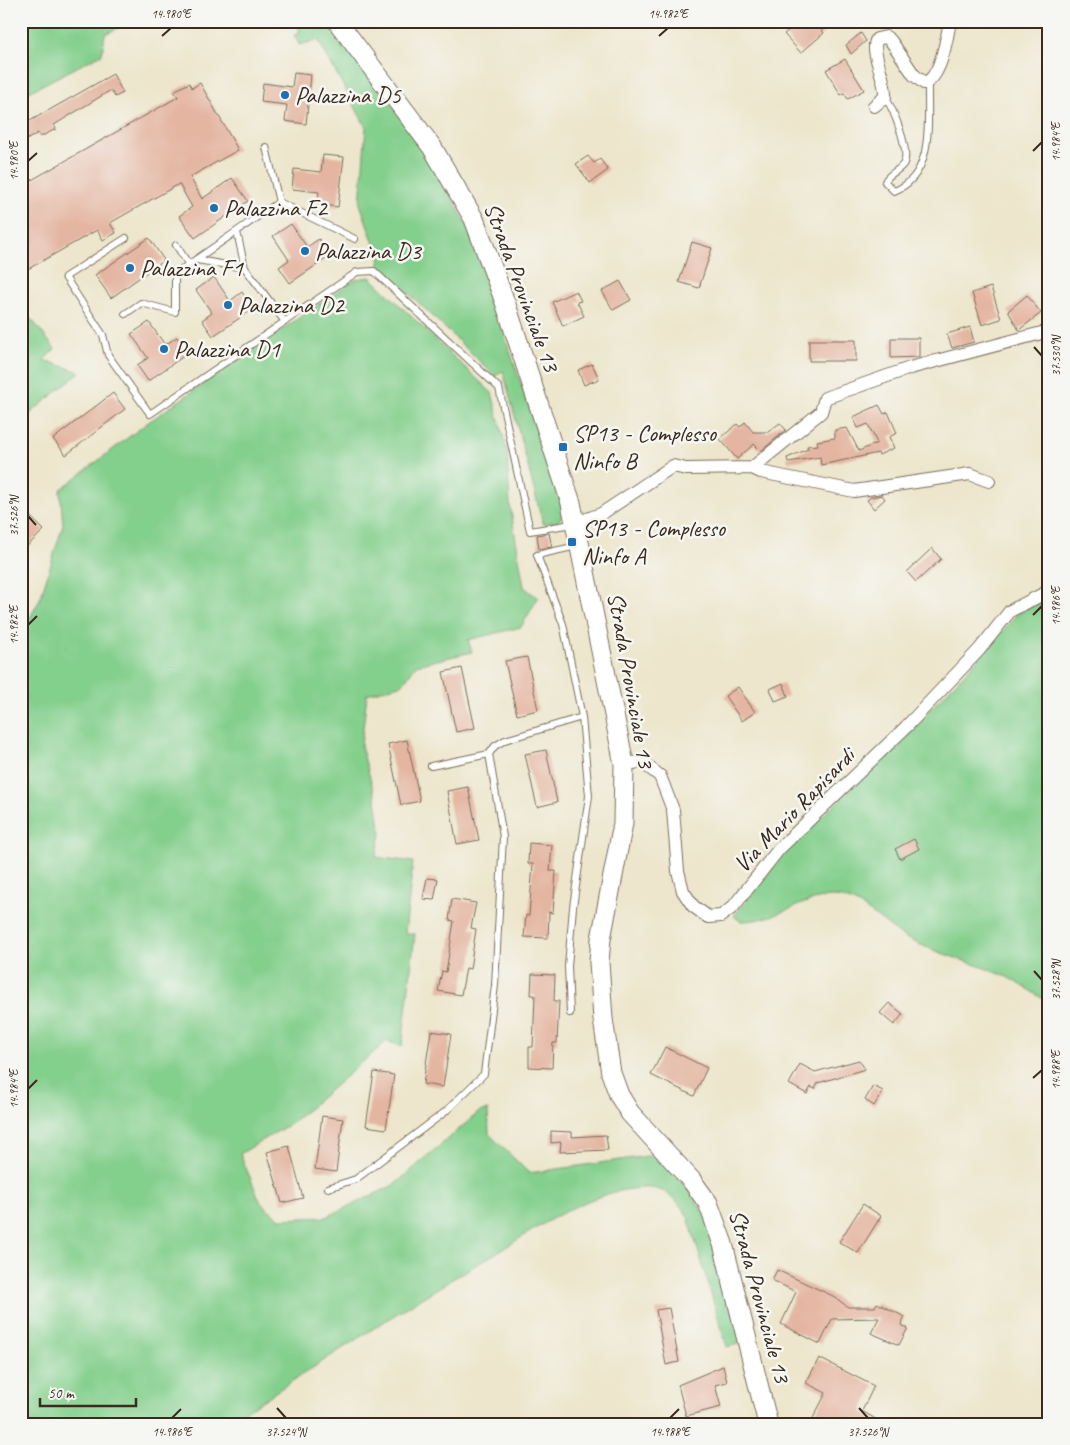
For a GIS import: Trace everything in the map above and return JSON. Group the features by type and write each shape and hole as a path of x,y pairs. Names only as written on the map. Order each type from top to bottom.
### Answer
{"main road":[{"name":"Strada Provinciale 13","path":"337,21 432,147 474,219 508,311 576,523 624,764 623,823 601,938 599,962 603,1019 611,1073 619,1095 630,1113 692,1180 708,1203 723,1244 768,1424"}],"street":[{"path":"874,106 884,97 884,81 874,45 882,37 891,41 918,79 924,83 928,82 937,73 950,21"},
{"path":"752,468 821,412 825,398 910,368 1049,332"},
{"path":"576,523 601,514 674,466 686,469 752,468 761,472 854,491 970,474 989,481"},
{"name":"Via Mario Rapisardi","path":"624,764 642,762 660,776 674,810 678,872 683,891 693,906 708,917 721,916 733,907 779,849 906,727 972,657 1010,611 1049,592"}],"lane":[{"path":"884,97 892,105 905,148 904,164 897,172 887,178 885,182 894,191 912,180 920,170 928,121 928,82"},
{"path":"266,147 279,202"},
{"path":"125,314 142,303 175,312 175,274 279,202"},
{"path":"279,202 355,239"},
{"path":"237,232 245,268 284,322"},
{"path":"126,238 65,276 103,335 108,355 150,414 357,272 374,271 499,388 530,531 576,523"},
{"path":"176,245 189,265"},
{"path":"197,260 245,268"},
{"path":"570,1013 568,966 573,907 590,796 582,717 563,624 536,555 581,546"},
{"path":"328,1188 356,1179 445,1112 484,1074 495,985 503,837 490,754 495,746 505,740 582,717"},
{"path":"430,766 490,754"}],"green space":[{"path":"21,21 134,21 105,34 102,54 21,96"},
{"path":"327,23 385,96 427,154 468,227 564,511 558,522 543,524 503,371 497,374 496,377 378,264 380,261 360,204 366,127 318,40 299,45 294,35 299,34 299,27 307,24"},
{"path":"370,277 492,393 507,451 510,505 524,587 538,598 521,627 468,640 472,652 416,665 403,684 367,694 361,746 376,799 381,834 376,857 413,862 405,933 415,934 402,1047 387,1041 293,1122 240,1154 261,1203 280,1219 326,1217 394,1185 479,1112 488,1110 489,1134 529,1173 655,1155 687,1187 706,1217 742,1343 727,1347 688,1217 684,1211 670,1195 657,1189 623,1190 585,1202 566,1211 464,1272 240,1415 240,1424 21,1424 21,634 40,599 63,525 60,490 147,423 345,286 356,279"},
{"path":"21,311 33,321 55,349 44,360 80,372 32,412 21,424"},
{"path":"1049,598 1049,1003 1007,977 904,937 860,906 841,898 819,899 753,920 740,921 734,916 787,850 876,765 985,652 1016,615 1030,605"}],"building":[{"path":"799,21 814,21 824,33 801,53 784,34"},
{"path":"861,33 866,41 851,54 846,45"},
{"path":"845,59 864,90 848,99 844,93 841,95 826,70"},
{"name":"Palazzina D5","path":"294,73 311,75 306,124 285,121 287,105 261,102 263,83 292,87"},
{"path":"113,74 123,93 115,97 111,90 54,125 56,129 40,137 38,133 21,143 21,126"},
{"path":"189,83 192,88 200,83 238,150 190,177 202,199 232,178 248,201 195,238 179,216 192,207 179,184 110,223 116,233 103,240 97,230 21,273 21,186 178,97 174,91"},
{"path":"323,155 344,157 338,207 317,204 319,192 292,189 294,169 321,172"},
{"path":"588,156 594,163 600,159 608,170 590,183 576,164"},
{"name":"Palazzina D3","path":"291,224 307,247 319,239 330,256 290,283 279,267 289,260 273,236"},
{"name":"Palazzina F1","path":"149,238 164,260 111,298 95,275"},
{"path":"692,242 712,248 699,288 679,282"},
{"name":"Palazzina D2","path":"214,277 230,301 242,292 253,309 213,336 202,320 212,313 196,290"},
{"path":"620,281 631,300 613,310 602,291"},
{"path":"991,287 1001,319 982,325 972,293"},
{"path":"576,291 581,301 577,302 584,316 563,326 552,302"},
{"path":"1027,295 1041,313 1019,330 1008,311"},
{"name":"Palazzina D1","path":"149,322 165,345 177,337 188,353 148,381 137,365 148,358 131,334"},
{"path":"970,327 974,342 952,348 947,334"},
{"path":"891,338 919,338 919,357 891,358"},
{"path":"809,340 856,340 856,361 809,361"},
{"path":"592,364 599,379 584,385 578,370"},
{"path":"113,393 125,409 66,455 53,439"},
{"path":"879,405 884,414 888,412 897,433 889,437 894,448 879,455 878,453 821,465 820,457 788,462 787,458 808,449 807,446 818,445 817,441 835,438 835,430 847,428 859,451 877,443 868,424 858,428 853,417"},
{"path":"745,422 753,432 768,432 780,423 786,430 761,451 754,444 737,459 720,439 737,424 740,427"},
{"path":"882,495 885,499 874,509 867,500 871,497"},
{"path":"21,507 44,530 21,552"},
{"path":"549,533 552,547 539,549 537,535"},
{"path":"932,548 941,559 916,582 907,572"},
{"path":"527,657 538,710 517,715 505,661"},
{"path":"462,668 475,728 456,732 443,672"},
{"path":"783,683 788,696 775,701 770,689"},
{"path":"738,687 755,712 742,721 725,696"},
{"path":"407,740 420,801 401,805 388,744"},
{"path":"546,750 557,802 537,807 525,754"},
{"path":"468,787 479,840 457,844 447,791"},
{"path":"914,839 919,849 900,859 895,849"},
{"path":"529,843 552,845 550,871 556,871 553,913 549,912 548,938 524,937 526,915 529,916 533,864 528,864"},
{"path":"427,878 438,879 434,900 423,899"},
{"path":"452,899 476,903 471,928 476,929 470,969 466,968 461,995 438,991 442,971 446,972 454,921 449,920"},
{"path":"532,974 555,975 554,1001 559,1001 557,1043 553,1043 552,1068 529,1067 529,1047 533,1047 535,995 531,995"},
{"path":"889,1003 903,1014 894,1025 880,1013"},
{"path":"431,1031 451,1034 443,1087 423,1084"},
{"path":"665,1047 707,1068 694,1096 651,1075"},
{"path":"859,1060 865,1069 818,1083 815,1089 811,1087 807,1094 789,1084 800,1064 815,1072"},
{"path":"374,1072 394,1075 386,1129 366,1126"},
{"path":"873,1086 883,1091 874,1106 865,1100"},
{"path":"322,1116 343,1119 336,1172 315,1169"},
{"path":"551,1131 572,1132 572,1137 606,1135 608,1150 560,1152 561,1142 551,1143"},
{"path":"289,1146 303,1198 282,1203 267,1152"},
{"path":"863,1204 881,1216 858,1253 839,1242"},
{"path":"777,1270 833,1296 848,1307 875,1307 877,1303 905,1317 901,1325 908,1328 899,1345 871,1333 879,1318 832,1319 820,1344 781,1324 796,1292 772,1280"},
{"path":"669,1308 679,1362 666,1365 656,1310"},
{"path":"819,1358 874,1386 862,1411 884,1424 810,1424 826,1393 806,1383"},
{"path":"723,1366 727,1382 715,1385 721,1407 686,1416 678,1385"}],"place":[{"name":"Palazzina D5","path":"285,95"},
{"name":"Palazzina F2","path":"214,208"},
{"name":"Palazzina D3","path":"305,251"},
{"name":"Palazzina F1","path":"130,268"},
{"name":"Palazzina D2","path":"228,305"},
{"name":"Palazzina D1","path":"164,349"},
{"name":"SP13 - Complesso Ninfo B","path":"563,447"},
{"name":"SP13 - Complesso Ninfo A","path":"572,542"}]}
